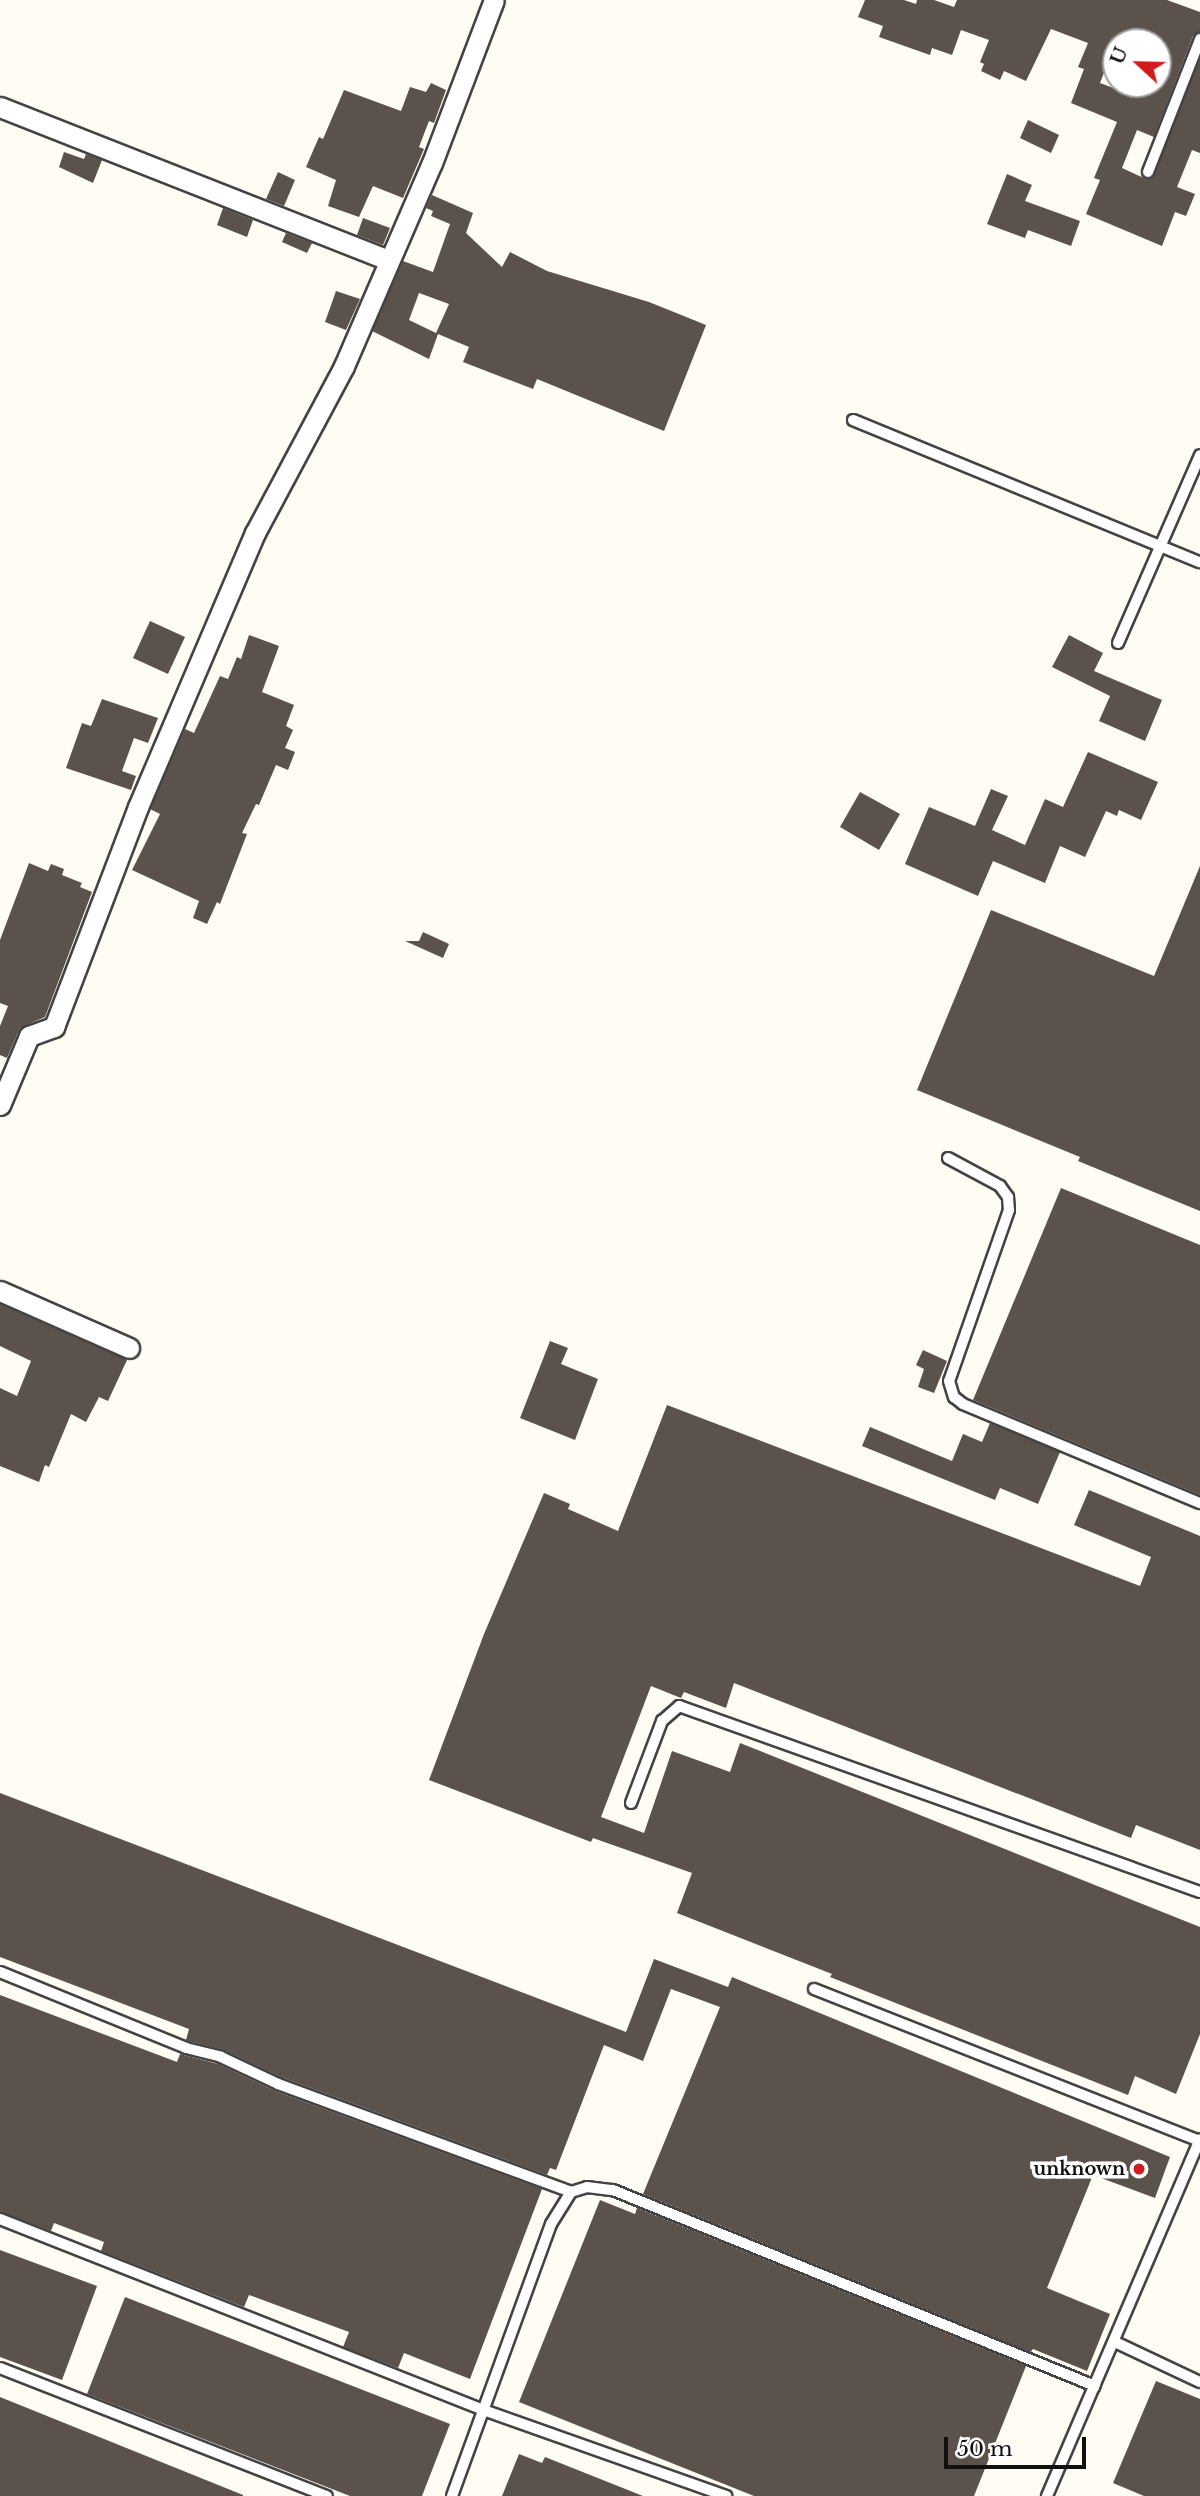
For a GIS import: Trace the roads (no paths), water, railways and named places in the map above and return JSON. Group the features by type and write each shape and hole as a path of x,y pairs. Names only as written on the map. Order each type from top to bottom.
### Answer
{"street":[{"path":"0,1105 29,1036 54,1027 138,807 255,533 344,366 432,163 494,0"},
{"path":"0,107 388,260"},
{"path":"0,1291 129,1348"}],"lane":[{"path":"1148,172 1200,39"},
{"path":"853,420 1200,562"},
{"path":"1118,643 1200,455"},
{"path":"948,1158 1000,1186 1009,1197 1009,1209 949,1381 954,1397 962,1404 1200,1503"},
{"path":"631,1803 662,1721 679,1706 1200,1892"},
{"path":"0,1972 186,2048 221,2057 278,2084 571,2192 587,2187 613,2190 1095,2386"},
{"path":"814,1989 1200,2140 1047,2496"},
{"path":"452,2496 486,2411 551,2224 571,2192"},
{"path":"0,2218 486,2411 726,2496"},
{"path":"1115,2342 1200,2382"},
{"path":"0,2368 327,2496"}],"place":[{"name":"unknown","path":"1139,2169"}]}
